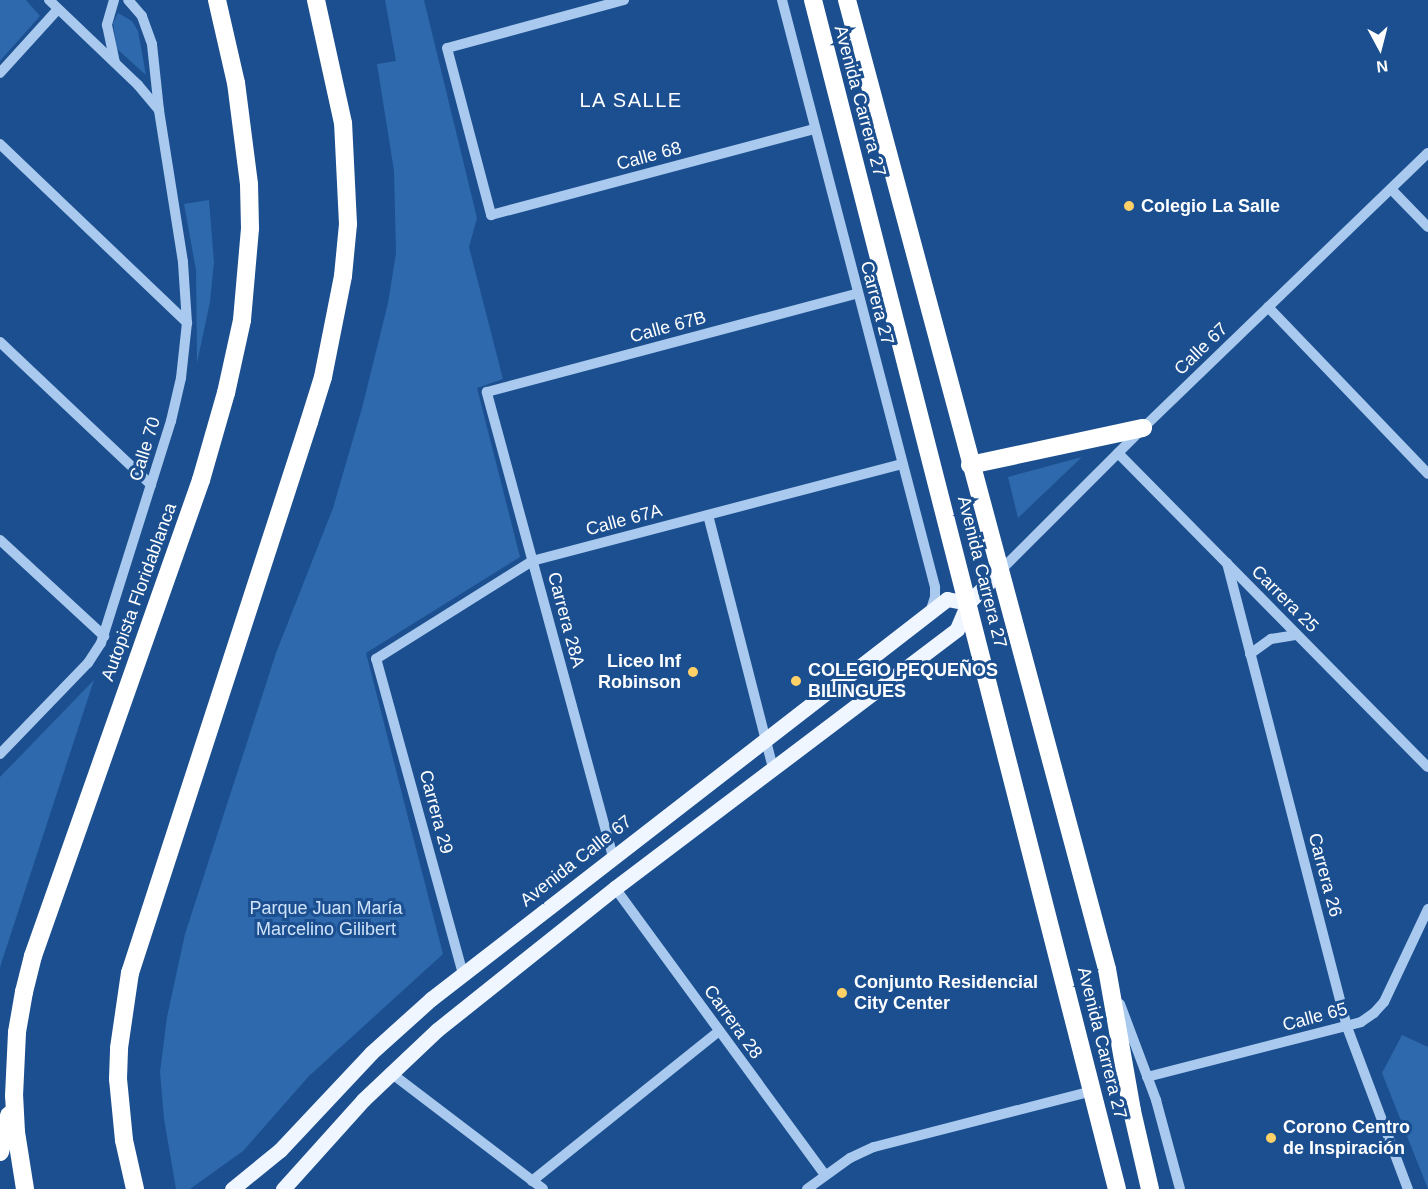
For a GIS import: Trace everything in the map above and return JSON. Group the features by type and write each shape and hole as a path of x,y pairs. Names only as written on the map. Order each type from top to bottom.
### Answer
{"highway":[{"name":"Autopista Floridablanca","path":"25,1189 16,1132 14,1096 17,1032 33,956 201,480 238,341 248,268 249,184 236,83 217,0"},
{"path":"135,1189 124,1140 118,1079 119,1048 130,973 309,422 331,342 343,276 348,224 343,123 316,0"},
{"name":"Avenida Carrera 27","path":"813,0 1117,1189"},
{"name":"Avenida Carrera 27","path":"847,0 1107,969 1132,1111 1150,1189"},
{"path":"970,465 1143,428"},
{"path":"0,1152 14,1096"}],"main road":[{"path":"283,1189 391,1073 470,1003 615,888 957,628 968,603 999,572"},
{"name":"Avenida Calle 67","path":"232,1189 280,1150 371,1053 464,974 947,598 968,603"}],"street":[{"path":"49,0 115,62 159,110"},
{"path":"114,0 107,25 115,62"},
{"name":"Calle 70","path":"2,747 88,663 104,636 177,397 187,323 183,262 148,30 128,0"},
{"name":"Calle 68","path":"624,0 447,48 491,215 815,129"},
{"name":"Carrera 27","path":"782,0 935,587 935,597 930,613"},
{"path":"0,73 58,9"},
{"path":"0,144 187,323"},
{"name":"Calle 67","path":"999,572 1143,428 1428,153"},
{"path":"1391,189 1428,227"},
{"name":"Calle 67B","path":"487,393 858,293"},
{"path":"1268,307 1428,474"},
{"path":"0,342 151,485"},
{"name":"Carrera 28A","path":"487,393 613,857"},
{"name":"Carrera 25","path":"1118,453 1428,767"},
{"name":"Calle 67A","path":"376,659 532,561 902,464"},
{"path":"708,514 773,768"},
{"path":"0,540 104,636"},
{"name":"Carrera 26","path":"1227,563 1347,1027 1408,1189"},
{"path":"1250,654 1271,639 1297,635"},
{"name":"Carrera 29","path":"376,659 464,974"},
{"name":"Carrera 28","path":"615,888 825,1175"},
{"name":"Calle 65","path":"1147,1077 1361,1022 1384,1002 1428,909"},
{"name":"Avenida Carrera 27","path":"1107,969 1147,1077 1180,1189"},
{"path":"532,1181 719,1031"},
{"path":"391,1073 543,1189"},
{"path":"807,1189 850,1158 874,1148 1092,1091"}],"green space":[{"path":"0,0 26,0 40,16 0,61"},
{"name":"Parque Juan María Marcelino Gilibert","path":"385,0 424,0 477,218 469,247 503,379 477,388 520,557 366,653 443,954 309,1076 243,1151 190,1189 176,1189 164,1119 160,1072 167,1017 185,934 276,653 333,508 362,408 388,303 396,253 394,171 377,64 396,61"},
{"path":"118,13 132,21 138,31 146,75 117,49 113,23"},
{"path":"209,200 214,262 210,302 197,363 196,270 184,204"},
{"path":"1082,457 1018,518 1008,477"},
{"path":"94,680 1,964 0,968 0,777"},
{"path":"1402,1035 1428,1047 1428,1189 1382,1073"}],"place":[{"name":"Colegio La Salle","path":"1129,206"},
{"name":"Liceo Inf Robinson","path":"693,672"},
{"name":"COLEGIO PEQUEÑOS BILINGUES","path":"796,681"},
{"name":"Conjunto Residencial City Center","path":"842,993"},
{"name":"Corono Centro de Inspiración","path":"1271,1138"}],"district":[{"name":"LA SALLE","path":"631,100"}]}
